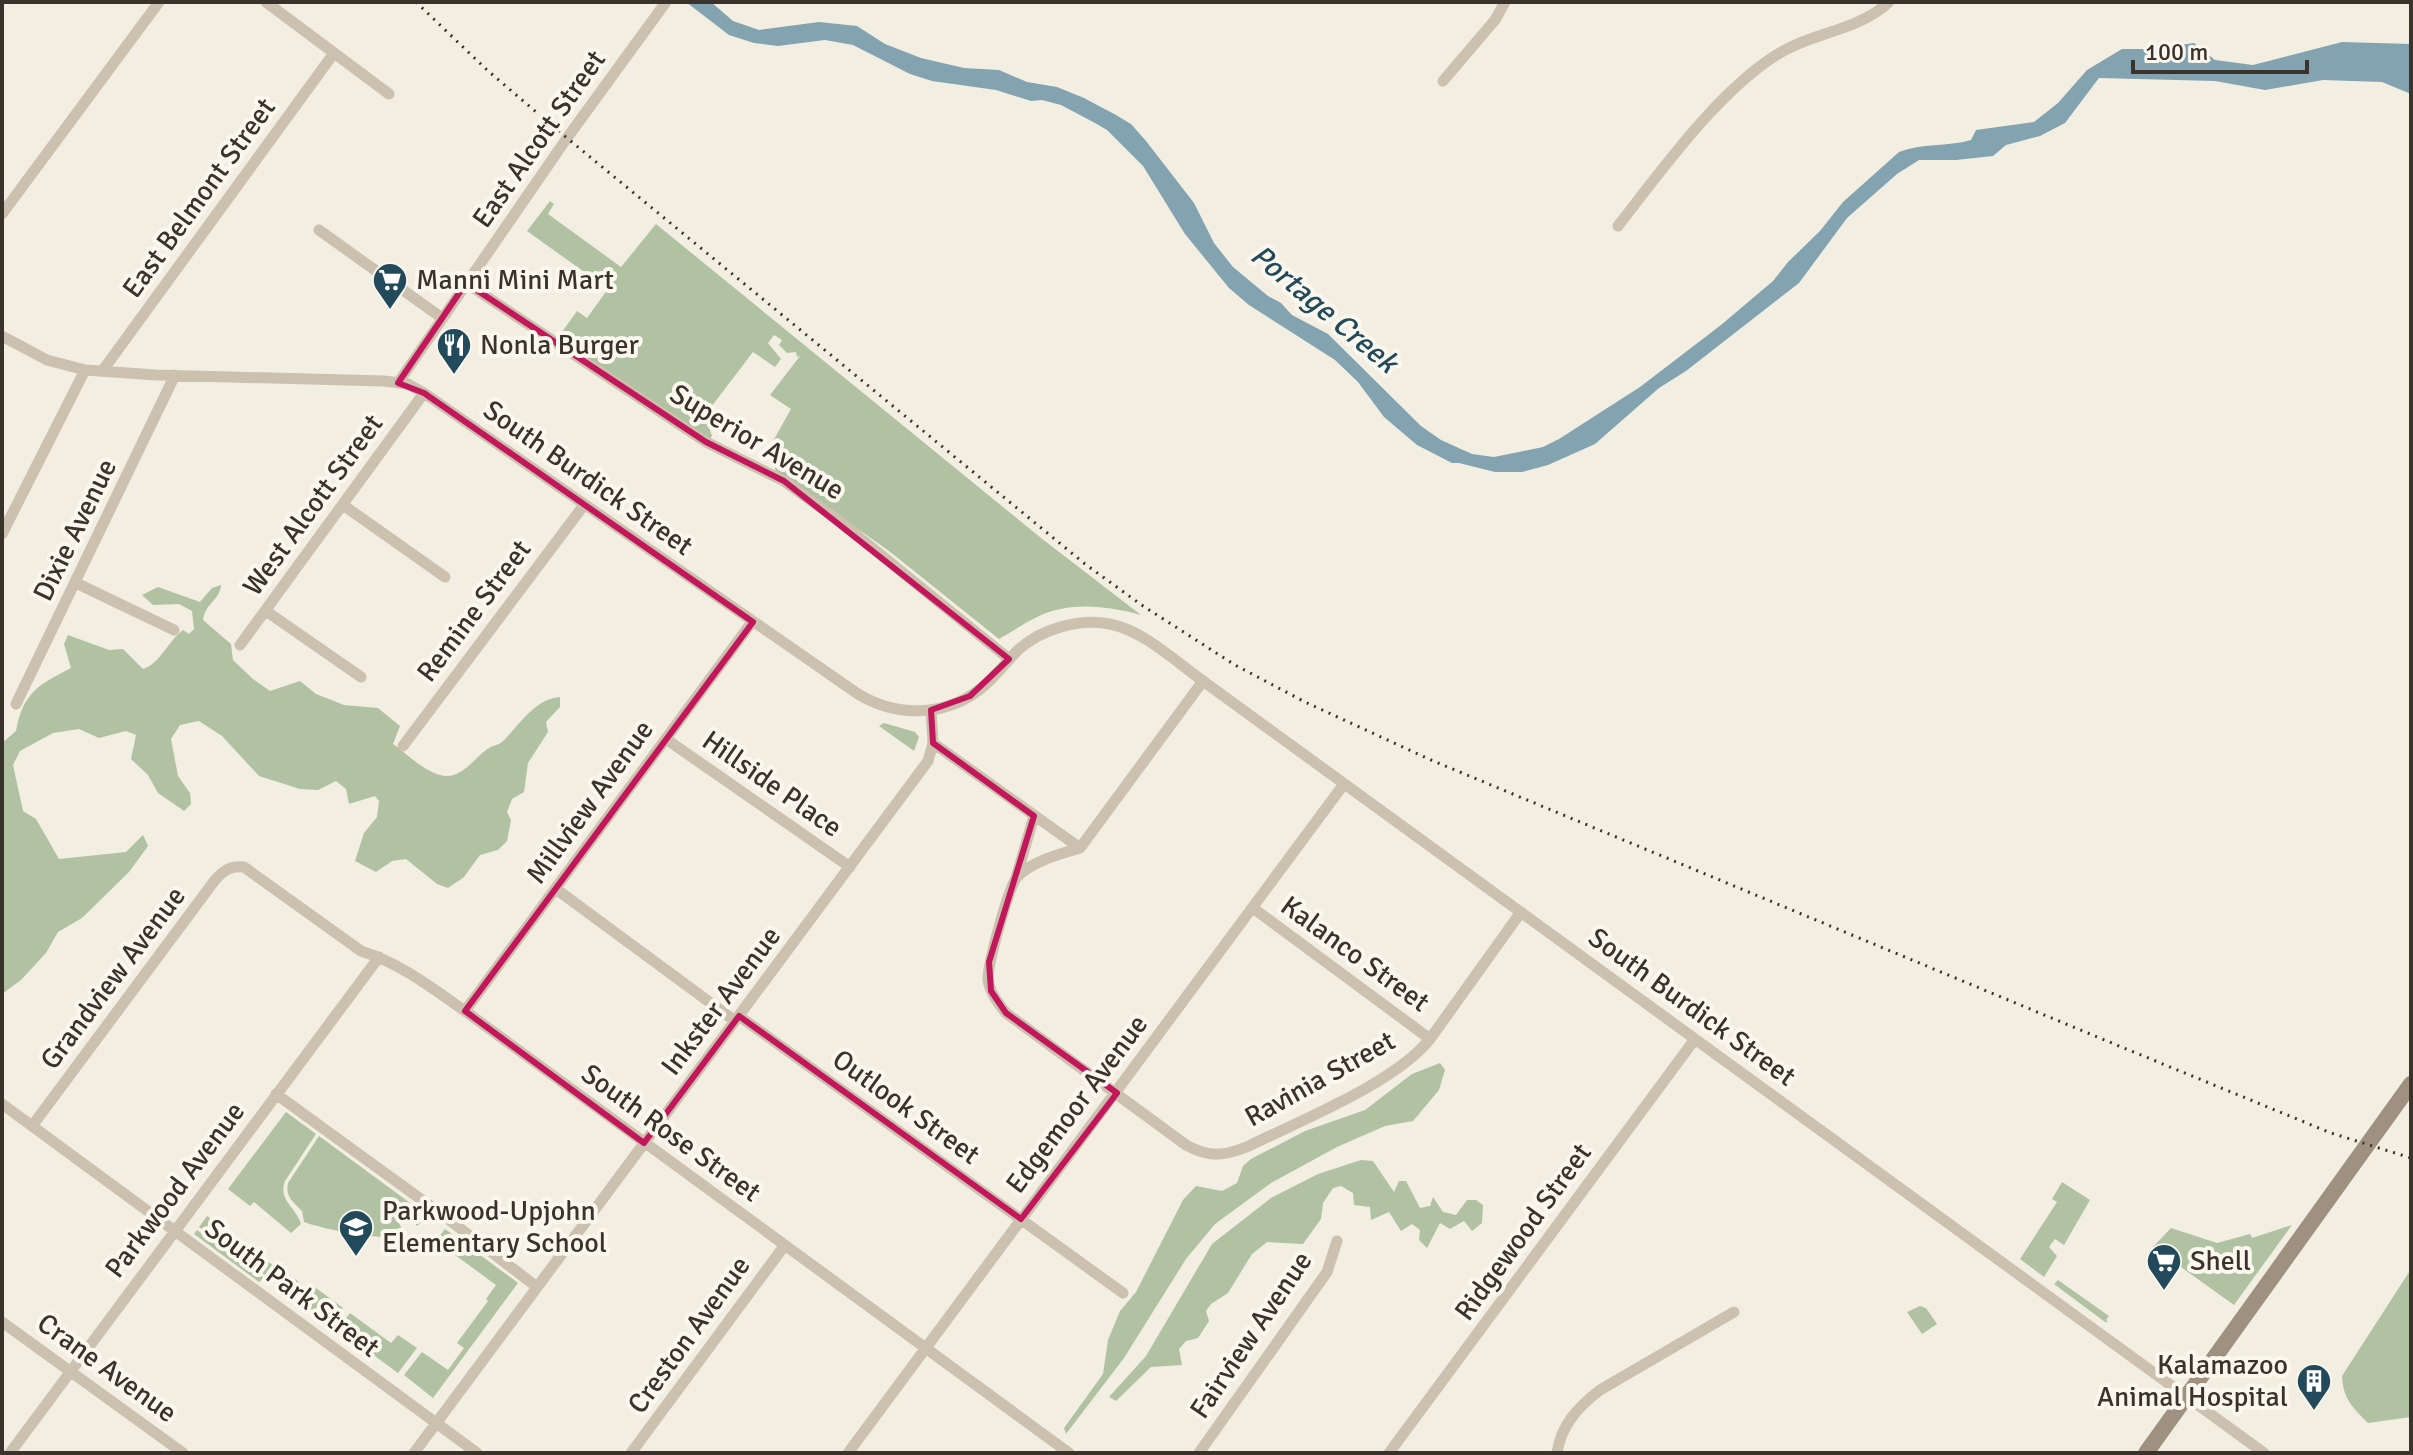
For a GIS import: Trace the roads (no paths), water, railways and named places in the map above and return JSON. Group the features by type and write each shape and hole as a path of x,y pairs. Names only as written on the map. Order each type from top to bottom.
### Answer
{"street":[{"path":"2,214 159,2"},
{"path":"266,2 389,94"},
{"name":"East Alcott Street","path":"398,383 567,138 666,2"},
{"path":"1443,81 1495,20 1505,2"},
{"path":"1618,226 1672,156 1743,81 1775,55 1800,41 1854,24 1889,2"},
{"name":"East Belmont Street","path":"103,370 334,53"},
{"path":"319,230 442,318"},
{"name":"Superior Avenue","path":"466,283 706,442 784,481 838,520 1009,659"},
{"name":"South Burdick Street","path":"2,336 47,360 85,370 408,384 873,703 911,712 931,710"},
{"path":"2,534 85,370"},
{"name":"Dixie Avenue","path":"16,704 175,375"},
{"name":"West Alcott Street","path":"240,645 424,393"},
{"path":"343,505 445,577"},
{"name":"Remine Street","path":"403,746 584,505"},
{"path":"76,583 174,630"},
{"path":"266,611 361,677"},
{"name":"Millview Avenue","path":"465,1011 752,622"},
{"name":"South Burdick Street","path":"1009,659 1045,633 1082,623 1111,624 1130,631 2264,1453"},
{"path":"1009,659 970,696 931,710 933,743 1080,848"},
{"path":"1016,878 1033,866 1080,848 1203,681"},
{"name":"Hillside Place","path":"666,739 850,867"},
{"name":"Inkster Avenue","path":"414,1453 928,761 933,743"},
{"name":"Edgemoor Avenue","path":"848,1453 1344,784"},
{"path":"1034,816 989,962 991,991 1006,1013 1117,1093"},
{"name":"South Rose Street","path":"238,867 250,870 361,951 408,972 465,1011 1066,1452"},
{"name":"Grandview Avenue","path":"32,1126 215,880 224,871 238,867"},
{"name":"Outlook Street","path":"556,889 1123,1293"},
{"name":"Kalanco Street","path":"1253,908 1430,1039"},
{"name":"Ravinia Street","path":"1117,1093 1186,1145 1206,1155 1217,1156 1249,1146 1379,1080 1413,1058 1521,912"},
{"name":"Parkwood Avenue","path":"10,1453 379,957"},
{"name":"Ridgewood Street","path":"1389,1453 1695,1039"},
{"path":"2146,1453 2411,1084"},
{"path":"276,1094 537,1287"},
{"name":"South Park Street","path":"2,1104 477,1453"},
{"name":"Fairview Avenue","path":"1199,1453 1327,1272 1337,1241"},
{"name":"Creston Avenue","path":"631,1453 785,1245"},
{"path":"1557,1453 1566,1424 1580,1405 1600,1390 1734,1312"},
{"name":"Crane Avenue","path":"2,1322 183,1453"}],"water":[{"path":"686,2 711,2 733,21 759,30 819,22 857,26 885,44 921,58 964,68 999,70 1027,82 1057,87 1116,115 1131,124 1194,203 1214,243 1233,267 1292,315 1328,334 1421,426 1441,440 1472,454 1494,457 1543,447 1640,387 1773,281 1843,202 1899,152 1971,140 1976,130 2034,122 2058,103 2087,70 2122,49 2153,49 2194,43 2215,60 2253,65 2342,42 2411,44 2411,94 2382,82 2323,80 2265,90 2215,81 2099,78 2065,123 2040,136 2006,145 1993,156 1919,160 1897,174 1847,218 1799,283 1686,371 1659,388 1595,444 1548,465 1522,472 1495,472 1452,463 1417,445 1384,417 1358,382 1335,360 1249,305 1229,288 1185,234 1143,166 1107,130 1095,123 1061,105 1042,100 1031,101 996,90 932,81 910,74 853,45 825,40 778,46 754,43 729,35"}],"railway":[{"path":"416,2 487,70 556,129 1085,564 1143,606 1235,665 1305,702 1431,760 2331,1133 2411,1158"}],"place":[{"name":"Manni Mini Mart","path":"390,311"},
{"name":"Nonla Burger","path":"454,376"},
{"name":"Parkwood-Upjohn Elementary School","path":"356,1258"},
{"name":"Shell","path":"2164,1292"},
{"name":"Kalamazoo Animal Hospital","path":"2314,1412"}],"water label":[{"name":"Portage Creek","path":"1324,309"}]}
